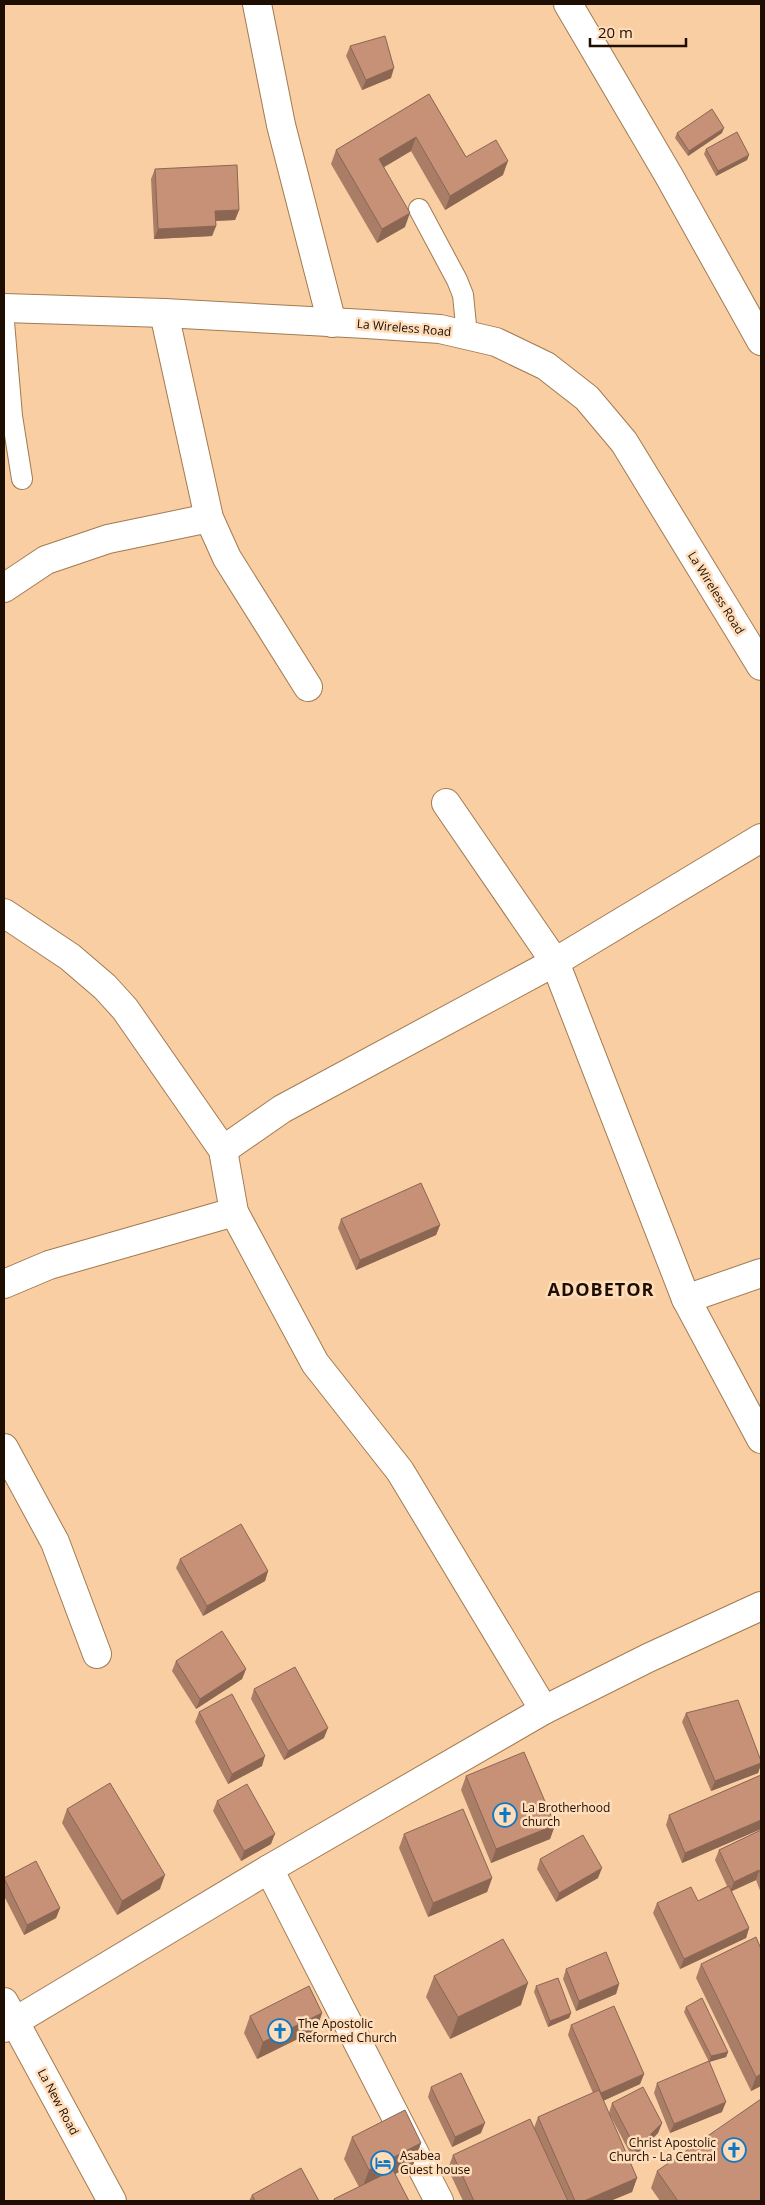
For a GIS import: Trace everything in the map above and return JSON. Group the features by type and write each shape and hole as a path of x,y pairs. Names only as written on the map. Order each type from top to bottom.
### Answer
{"street":[{"path":"257,4 281,125 332,323"},
{"path":"568,4 669,176 761,341"},
{"name":"La Wireless Road","path":"4,308 164,313 440,329 496,342 546,366 587,398 624,442 761,666"},
{"path":"164,313 209,518 227,558 308,687"},
{"path":"4,588 46,560 108,538 209,518"},
{"path":"446,803 555,962 686,1299 761,1439"},
{"path":"223,1150 282,1109 555,962 761,838"},
{"path":"4,913 70,956 105,987 125,1009 223,1150 234,1212 315,1363 400,1471 544,1710"},
{"path":"4,1284 49,1265 234,1212"},
{"path":"686,1299 761,1273"},
{"path":"4,1448 55,1542 97,1654"},
{"path":"7,2018 544,1710 648,1658 761,1606"},
{"path":"269,1869 439,2201"},
{"name":"La New Road","path":"7,2018 112,2201"}],"lane":[{"path":"419,210 457,280 463,295 467,336"},
{"path":"4,322 12,416 22,480"}],"building":[{"path":"385,36 394,68 366,80 350,46"},
{"path":"429,94 466,157 496,140 508,161 450,196 416,137 379,159 410,213 382,229 336,150"},
{"path":"712,109 724,128 689,151 677,133"},
{"path":"737,132 749,155 718,171 706,149"},
{"path":"237,165 239,210 215,211 216,226 158,229 155,169"},
{"path":"421,1183 440,1225 360,1260 341,1219"},
{"path":"241,1524 268,1571 207,1606 180,1559"},
{"path":"222,1631 246,1669 200,1699 176,1661"},
{"path":"295,1667 328,1728 288,1751 254,1689"},
{"path":"232,1694 265,1756 232,1774 199,1712"},
{"path":"738,1700 761,1763 715,1781 686,1713"},
{"name":"La Brotherhood church","path":"524,1752 555,1825 496,1849 466,1776"},
{"path":"761,1775 761,1820 685,1853 669,1815"},
{"path":"110,1783 165,1875 122,1901 67,1809"},
{"path":"247,1784 275,1834 244,1851 217,1801"},
{"path":"463,1809 492,1878 433,1903 404,1834"},
{"path":"761,1830 761,1875 759,1870 734,1882 719,1850"},
{"path":"583,1835 602,1868 559,1893 540,1859"},
{"path":"36,1861 60,1908 27,1925 4,1878"},
{"path":"729,1886 749,1928 684,1959 657,1903 691,1887 698,1901"},
{"path":"756,1937 761,1949 761,2074 756,2077 701,1964"},
{"path":"503,1939 528,1983 458,2017 434,1976"},
{"path":"606,1952 619,1984 579,2001 566,1969"},
{"path":"558,1978 571,2013 550,2021 536,1986"},
{"path":"309,1986 322,2013 263,2042 250,2016"},
{"path":"702,1998 728,2052 711,2056 686,2007"},
{"path":"614,2006 644,2074 601,2093 571,2025"},
{"path":"709,2061 726,2102 674,2124 657,2083"},
{"path":"461,2073 485,2123 455,2137 431,2087"},
{"path":"643,2087 662,2123 636,2149 612,2103"},
{"path":"599,2090 637,2178 584,2201 575,2201 538,2117"},
{"name":"Christ Apostolic Church - La Central","path":"761,2099 761,2201 678,2201 657,2171"},
{"path":"405,2110 421,2143 369,2170 352,2137"},
{"path":"530,2119 568,2201 474,2201 453,2155"},
{"path":"301,2168 319,2201 255,2201 252,2195"},
{"path":"393,2170 409,2201 335,2201 334,2199"}],"place":[{"name":"La Brotherhood church","path":"505,1815"},
{"name":"The Apostolic Reformed Church","path":"280,2031"},
{"name":"Christ Apostolic Church - La Central","path":"734,2150"},
{"name":"Asabea Guest house","path":"383,2163"}],"district":[{"name":"ADOBETOR","path":"601,1290"}]}
